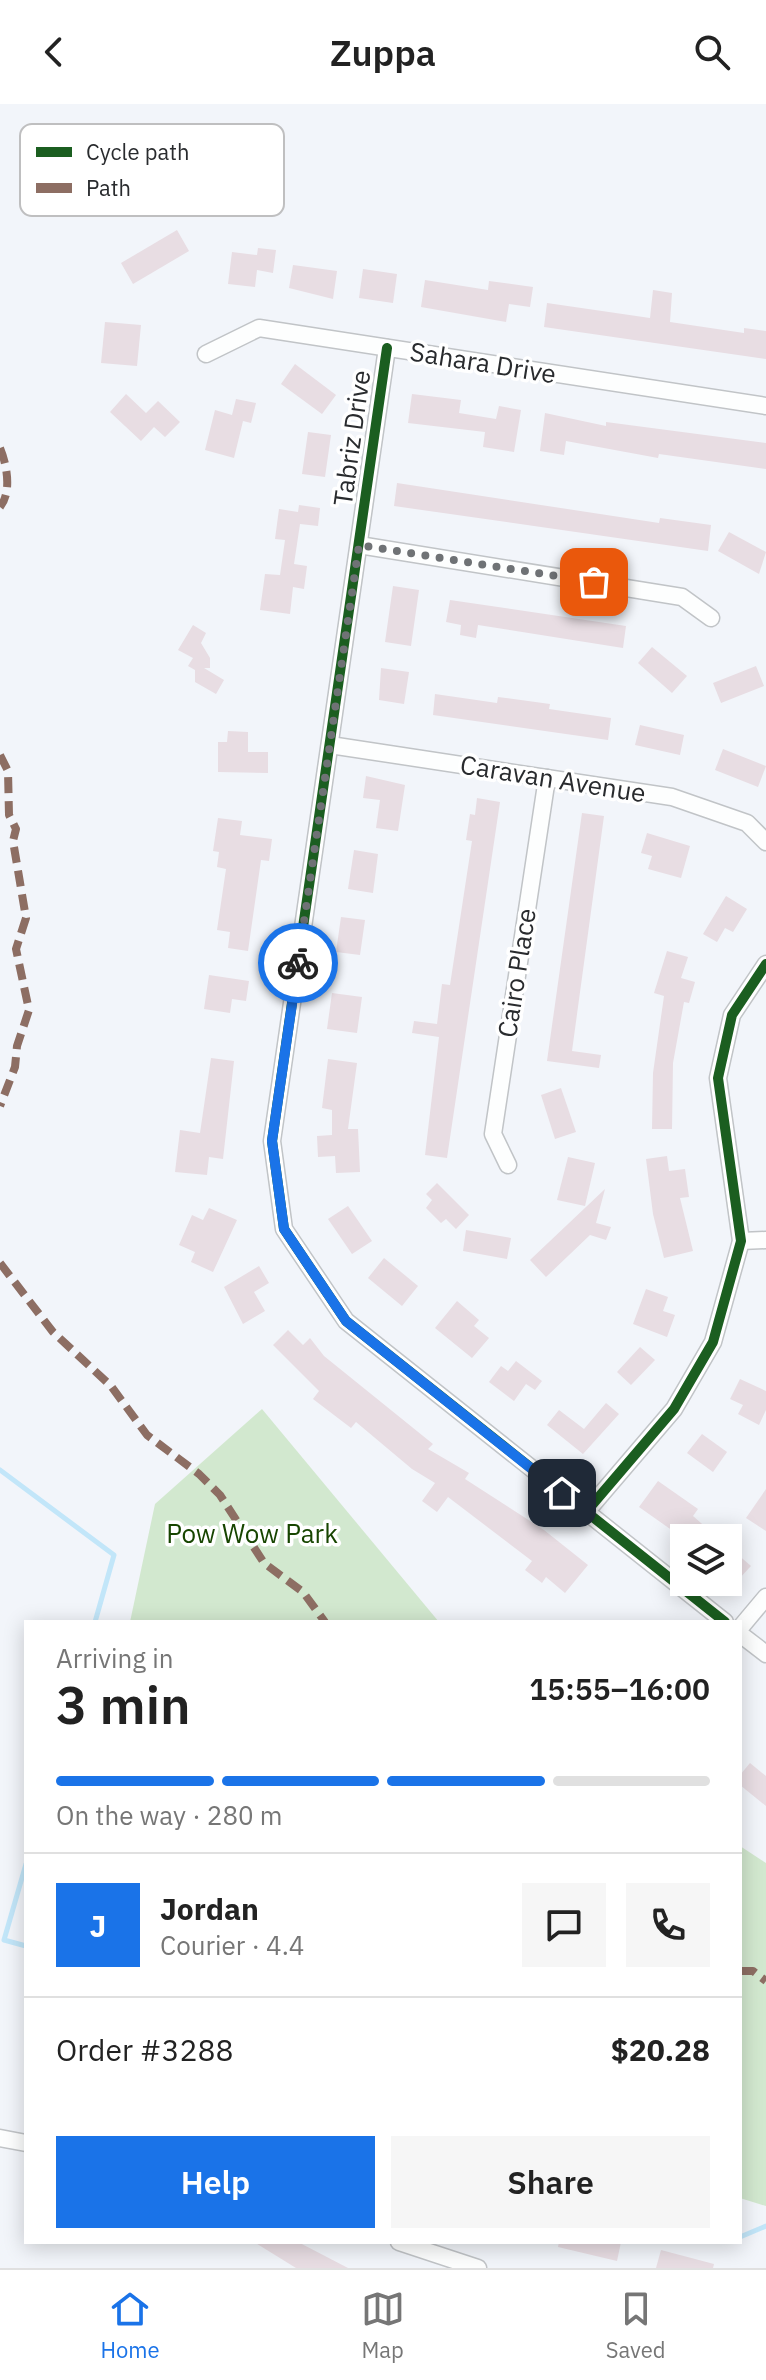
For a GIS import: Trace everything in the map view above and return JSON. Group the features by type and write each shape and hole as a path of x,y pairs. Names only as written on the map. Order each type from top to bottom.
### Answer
{"street":[{"name":"Sahara Drive","path":"206,354 259,328 766,406"},
{"name":"Tabriz Drive","path":"387,348 272,1141 284,1229 346,1321 722,1620"},
{"path":"359,545 682,597 711,618"},
{"name":"Caravan Avenue","path":"330,745 672,797 747,823 766,842"},
{"name":"Cairo Place","path":"508,1165 493,1134 547,778"},
{"path":"586,1512 674,1409 713,1342 741,1241 718,1078 732,1015 766,964"},
{"path":"741,1241 766,1240"},
{"path":"742,1626 766,1597"},
{"path":"742,1636 766,1654"},
{"path":"0,2138 24,2143"},
{"path":"405,2244 478,2268"}],"green space":[{"name":"Pow Wow Park","path":"262,1409 437,1620 130,1620 155,1504"},
{"path":"742,1847 766,1863 766,2206 742,2199"}],"building":[{"path":"177,230 189,251 133,284 121,263"},
{"path":"258,248 276,250 273,273 257,270 255,287 228,284 232,252 257,255"},
{"path":"293,265 337,271 333,299 289,288"},
{"path":"363,269 397,274 393,303 359,298"},
{"path":"425,280 488,290 489,281 533,287 530,307 509,304 506,322 421,307"},
{"path":"653,290 672,293 670,322 744,333 744,328 766,331 766,359 544,327 547,303 650,318"},
{"path":"105,322 141,325 137,366 101,363"},
{"path":"295,364 336,395 322,414 281,384"},
{"path":"126,394 146,413 158,401 180,422 165,437 154,427 141,441 110,412"},
{"path":"412,394 461,400 459,413 496,419 499,406 521,410 514,452 483,447 485,432 408,423"},
{"path":"236,399 256,403 251,423 243,421 234,458 205,450 215,410 232,415"},
{"path":"545,413 606,426 606,422 766,443 766,469 659,454 658,458 566,441 564,455 540,451"},
{"path":"308,432 331,435 325,477 302,474"},
{"path":"397,483 659,523 660,518 711,525 708,551 394,506"},
{"path":"299,505 320,508 318,526 300,524 294,564 307,566 304,589 293,587 290,614 260,610 265,574 280,575 285,540 275,539 279,509 298,512"},
{"path":"729,532 766,552 759,574 718,551"},
{"path":"393,586 419,590 411,646 385,642"},
{"path":"450,600 626,626 623,648 478,625 476,638 460,635 461,625 446,622"},
{"path":"193,625 206,633 201,643 210,658 210,668 204,668 224,680 216,694 195,682 195,670 188,666 193,658 178,650"},
{"path":"652,647 687,676 672,693 638,663"},
{"path":"756,666 764,686 721,703 713,683"},
{"path":"381,668 409,672 404,704 379,700"},
{"path":"435,694 497,703 498,697 550,704 549,709 611,718 608,740 433,715"},
{"path":"640,725 684,735 680,755 635,745"},
{"path":"228,731 248,732 248,752 268,752 268,773 218,772 218,742 227,742"},
{"path":"723,749 766,766 758,787 715,770"},
{"path":"366,776 405,785 398,831 376,828 380,800 363,798"},
{"path":"477,798 500,802 447,1158 425,1155 439,1037 412,1033 414,1021 437,1024 442,984 450,985 472,841 466,840 470,814 475,815"},
{"path":"582,813 604,816 572,1051 601,1055 599,1068 547,1061"},
{"path":"218,818 242,821 240,835 272,839 269,861 261,860 248,951 228,948 230,932 217,930 226,869 217,867 219,852 213,851"},
{"path":"647,833 690,846 681,878 648,869 652,856 641,853"},
{"path":"354,850 378,854 373,893 348,889"},
{"path":"726,896 747,909 733,932 725,928 717,942 703,934"},
{"path":"341,917 365,920 360,955 336,952"},
{"path":"667,951 688,957 681,978 695,982 689,1003 684,1002 673,1063 672,1129 652,1129 653,1073 664,996 654,993"},
{"path":"209,975 249,981 246,1001 232,999 230,1013 204,1009"},
{"path":"332,993 362,997 357,1033 327,1029"},
{"path":"211,1058 234,1061 223,1159 209,1157 207,1175 175,1172 180,1130 200,1133"},
{"path":"328,1059 357,1063 348,1129 358,1129 360,1172 336,1173 335,1156 318,1157 317,1136 332,1135 332,1110 322,1108"},
{"path":"561,1088 576,1132 555,1139 541,1095"},
{"path":"667,1156 669,1171 685,1169 689,1197 680,1198 693,1251 664,1258 653,1214 646,1159"},
{"path":"568,1157 595,1163 585,1206 557,1200"},
{"path":"437,1183 469,1215 456,1229 446,1219 441,1223 426,1208 432,1200 426,1194"},
{"path":"605,1189 596,1223 611,1227 606,1240 590,1235 546,1277 530,1260"},
{"path":"348,1206 372,1241 352,1254 328,1219"},
{"path":"209,1208 237,1220 213,1272 191,1262 195,1252 179,1245 192,1215 203,1220"},
{"path":"466,1230 511,1238 507,1259 463,1251"},
{"path":"384,1258 418,1286 402,1306 368,1278"},
{"path":"259,1266 269,1283 254,1292 265,1311 243,1324 224,1287"},
{"path":"646,1289 668,1297 663,1311 675,1315 667,1337 633,1324"},
{"path":"457,1301 479,1320 474,1326 489,1338 472,1358 435,1328"},
{"path":"288,1330 303,1345 310,1338 324,1356 433,1444 428,1449 469,1473 465,1479 544,1530 588,1565 565,1593 546,1577 542,1583 525,1570 532,1561 448,1497 437,1512 422,1501 435,1483 412,1469 356,1422 351,1428 313,1399 319,1391 273,1345"},
{"path":"640,1347 655,1360 631,1385 617,1372"},
{"path":"516,1361 542,1381 535,1390 526,1384 514,1401 489,1382 501,1366 508,1371"},
{"path":"740,1379 766,1391 766,1410 759,1425 738,1414 743,1405 730,1399"},
{"path":"606,1403 619,1414 583,1454 547,1425 559,1410 584,1429"},
{"path":"702,1434 727,1452 713,1472 687,1453"},
{"path":"658,1481 698,1509 693,1516 702,1524 670,1524 670,1529 639,1507"},
{"path":"766,1489 766,1531 746,1518"},
{"path":"742,1558 751,1566 742,1576"},
{"path":"750,1763 766,1776 766,1806 742,1787 742,1773"},
{"path":"257,2244 302,2244 348,2268 296,2268"},
{"path":"559,2244 621,2244 617,2261 558,2247"},
{"path":"661,2250 714,2264 713,2268 656,2268"}],"waterway":[{"path":"0,1470 114,1555 96,1620"},
{"path":"24,1871 4,1940 24,1945"},
{"path":"742,2236 766,2226"}],"marked path":[{"path":"0,448 7,478 6,494 0,507"},
{"path":"0,755 8,771 9,815 16,829 13,841 26,918 16,949 29,1010 17,1046 15,1067 0,1106"},
{"path":"0,1263 53,1332 111,1386 147,1435 199,1474 220,1495 264,1563 303,1592 324,1620"},
{"path":"742,1971 753,1971 766,1981"}],"cycle path":[{"path":"387,348 272,1141 284,1229 346,1321 722,1620"},
{"path":"586,1512 674,1409 713,1342 741,1241 718,1078 732,1015 766,964"}],"way so far":[{"path":"298,963 359,545 594,582"}],"route":[{"path":"298,963 272,1141 284,1229 346,1321 562,1493"}]}
